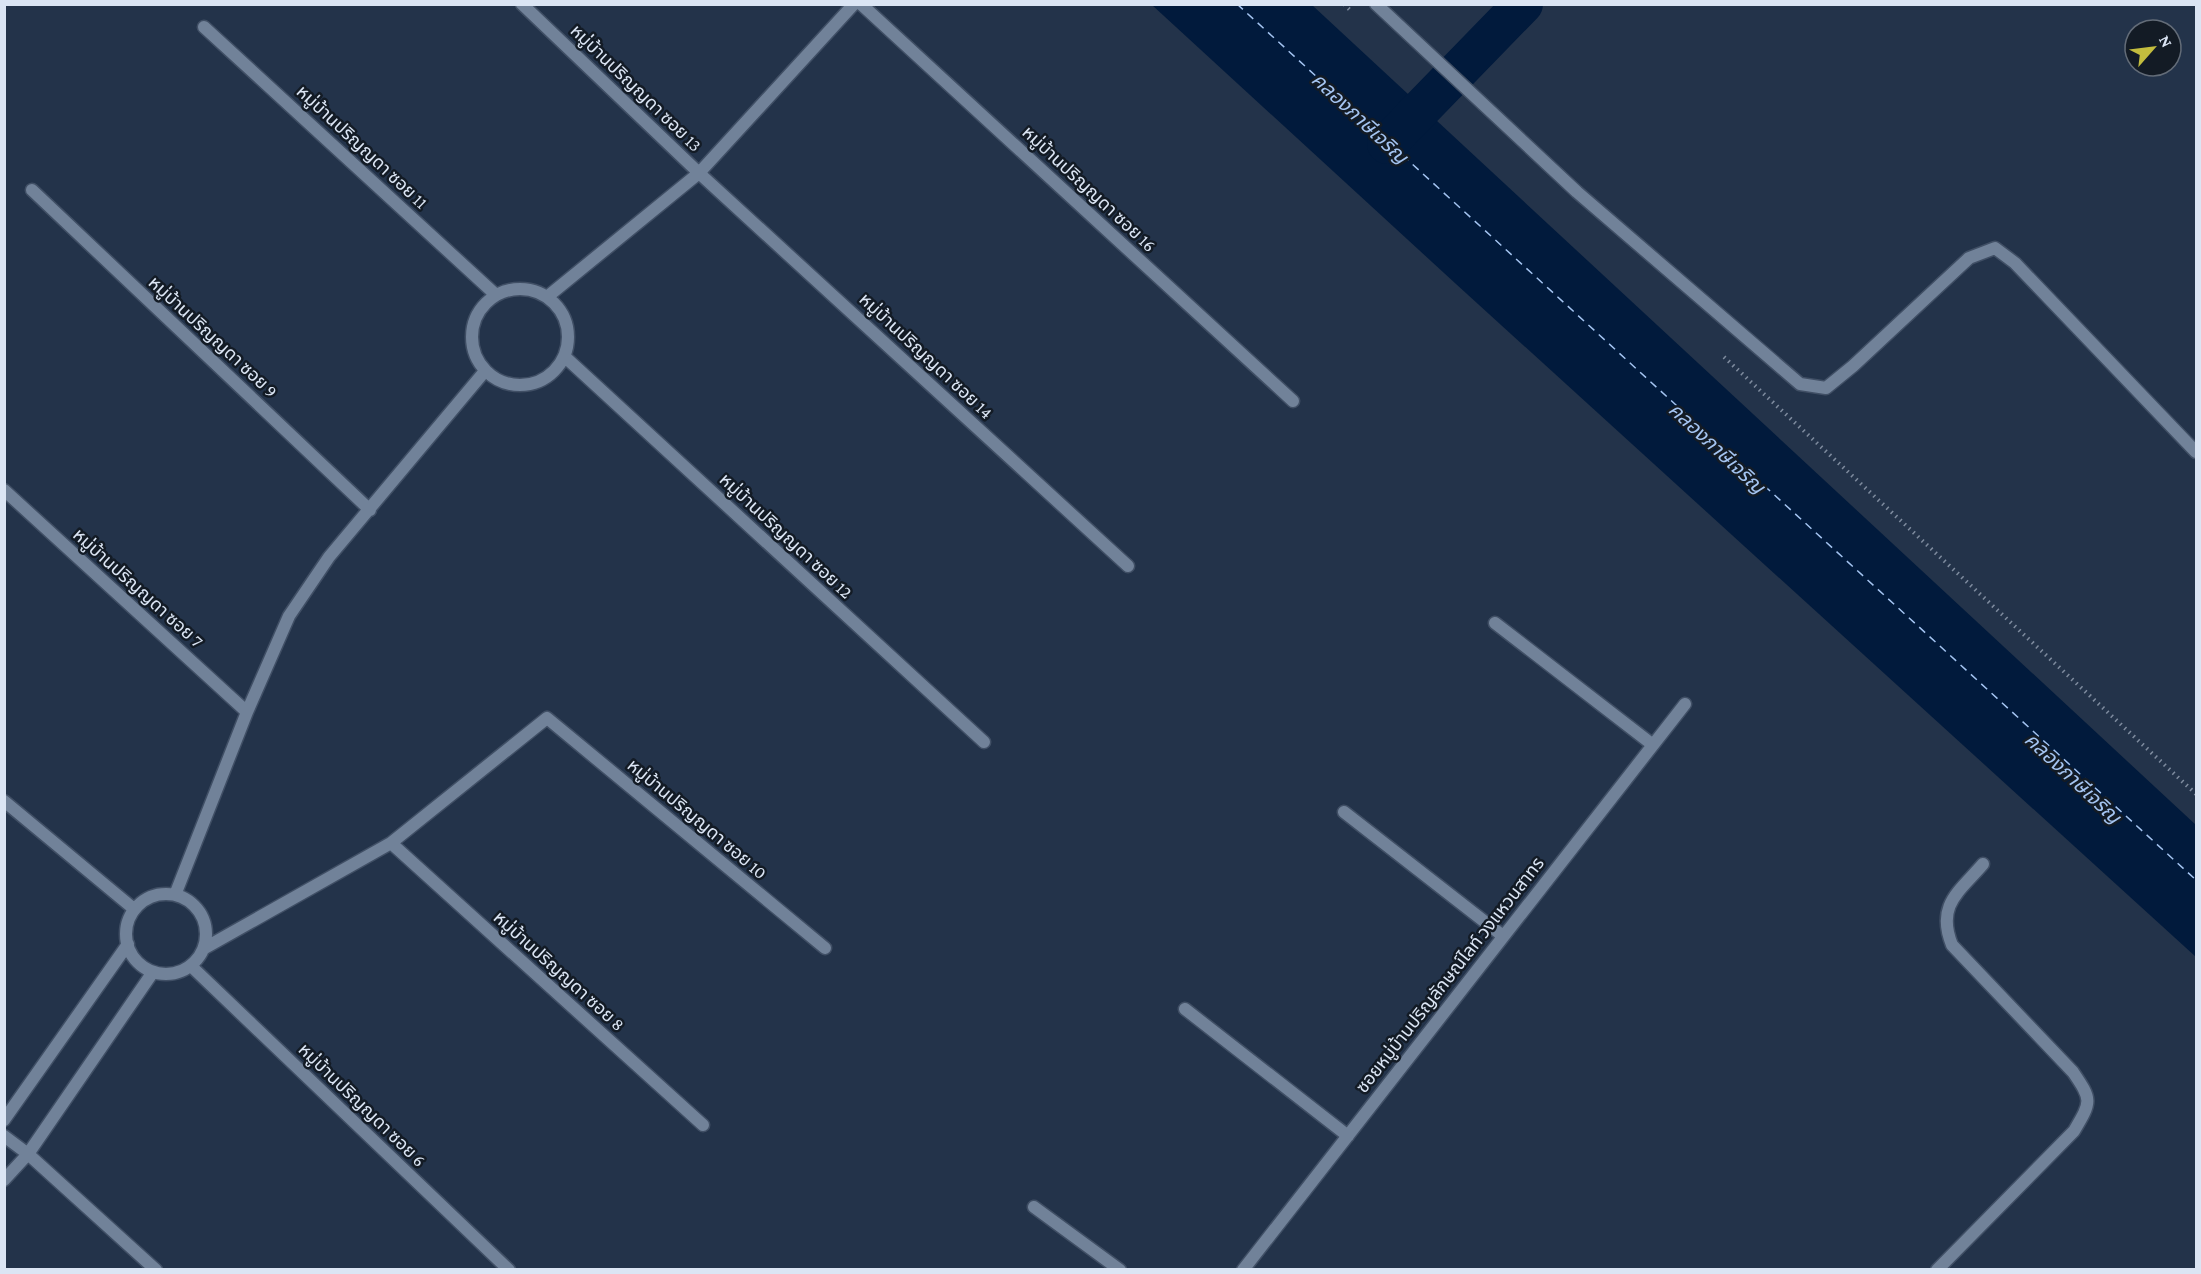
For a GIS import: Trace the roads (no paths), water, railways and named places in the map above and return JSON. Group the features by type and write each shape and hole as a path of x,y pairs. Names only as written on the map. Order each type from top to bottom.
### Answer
{"street":[{"name":"หมู่บ้านปริญญดา ซอย 13","path":"522,4 699,173"},
{"path":"547,297 699,173 854,4"},
{"name":"หมู่บ้านปริญญดา ซอย 16","path":"861,4 1293,401"},
{"path":"1376,4 1577,192 1800,384 1826,388 1853,366 1969,258 1995,248 2015,263 2196,452"},
{"name":"หมู่บ้านปริญญดา ซอย 11","path":"204,27 496,295"},
{"name":"หมู่บ้านปริญญดา ซอย 14","path":"699,173 1128,566"},
{"name":"หมู่บ้านปริญญดา ซอย 9","path":"32,190 370,510"},
{"path":"509,290 535,291 547,297 559,309 566,324 568,340 564,356 557,368 535,383 521,386 495,379 485,371 477,358 472,344 472,330 476,315 484,304 496,295 509,290"},
{"name":"หมู่บ้านปริญญดา ซอย 12","path":"564,356 984,742"},
{"path":"175,895 247,712 289,616 329,557 485,371"},
{"name":"หมู่บ้านปริญญดา ซอย 7","path":"4,490 247,712"},
{"path":"1495,623 1653,745"},
{"name":"ซอยหมู่บ้านปริญลักษณ์ไลท์ วงแหวนสาทร","path":"1243,1269 1685,704"},
{"name":"หมู่บ้านปริญญดา ซอย 10","path":"391,843 547,718 825,948"},
{"path":"4,801 134,909"},
{"path":"1344,812 1503,936"},
{"path":"203,949 206,935 201,916 188,900 164,894 153,896 134,909 126,930 128,944 137,961 153,972 173,974 190,966 203,949 391,843"},
{"name":"หมู่บ้านปริญญดา ซอย 8","path":"391,843 703,1125"},
{"path":"1937,1269 2074,1131 2087,1110 2086,1092 2073,1072 1952,945 1945,929 1945,915 1952,900 1983,864"},
{"path":"4,1120 128,944"},
{"name":"หมู่บ้านปริญญดา ซอย 6","path":"190,966 509,1269"},
{"path":"4,1180 28,1154 153,972"},
{"path":"1185,1009 1348,1136"},
{"path":"4,1137 28,1154 156,1269"},
{"path":"1034,1207 1120,1269"}],"water":[{"name":"คลองภาษีเจริญ","path":"1152,5 1312,5 2196,825 2196,957 1456,284"}],"waterway":[{"name":"คลองภาษีเจริญ","path":"1387,144 1523,4"}]}
